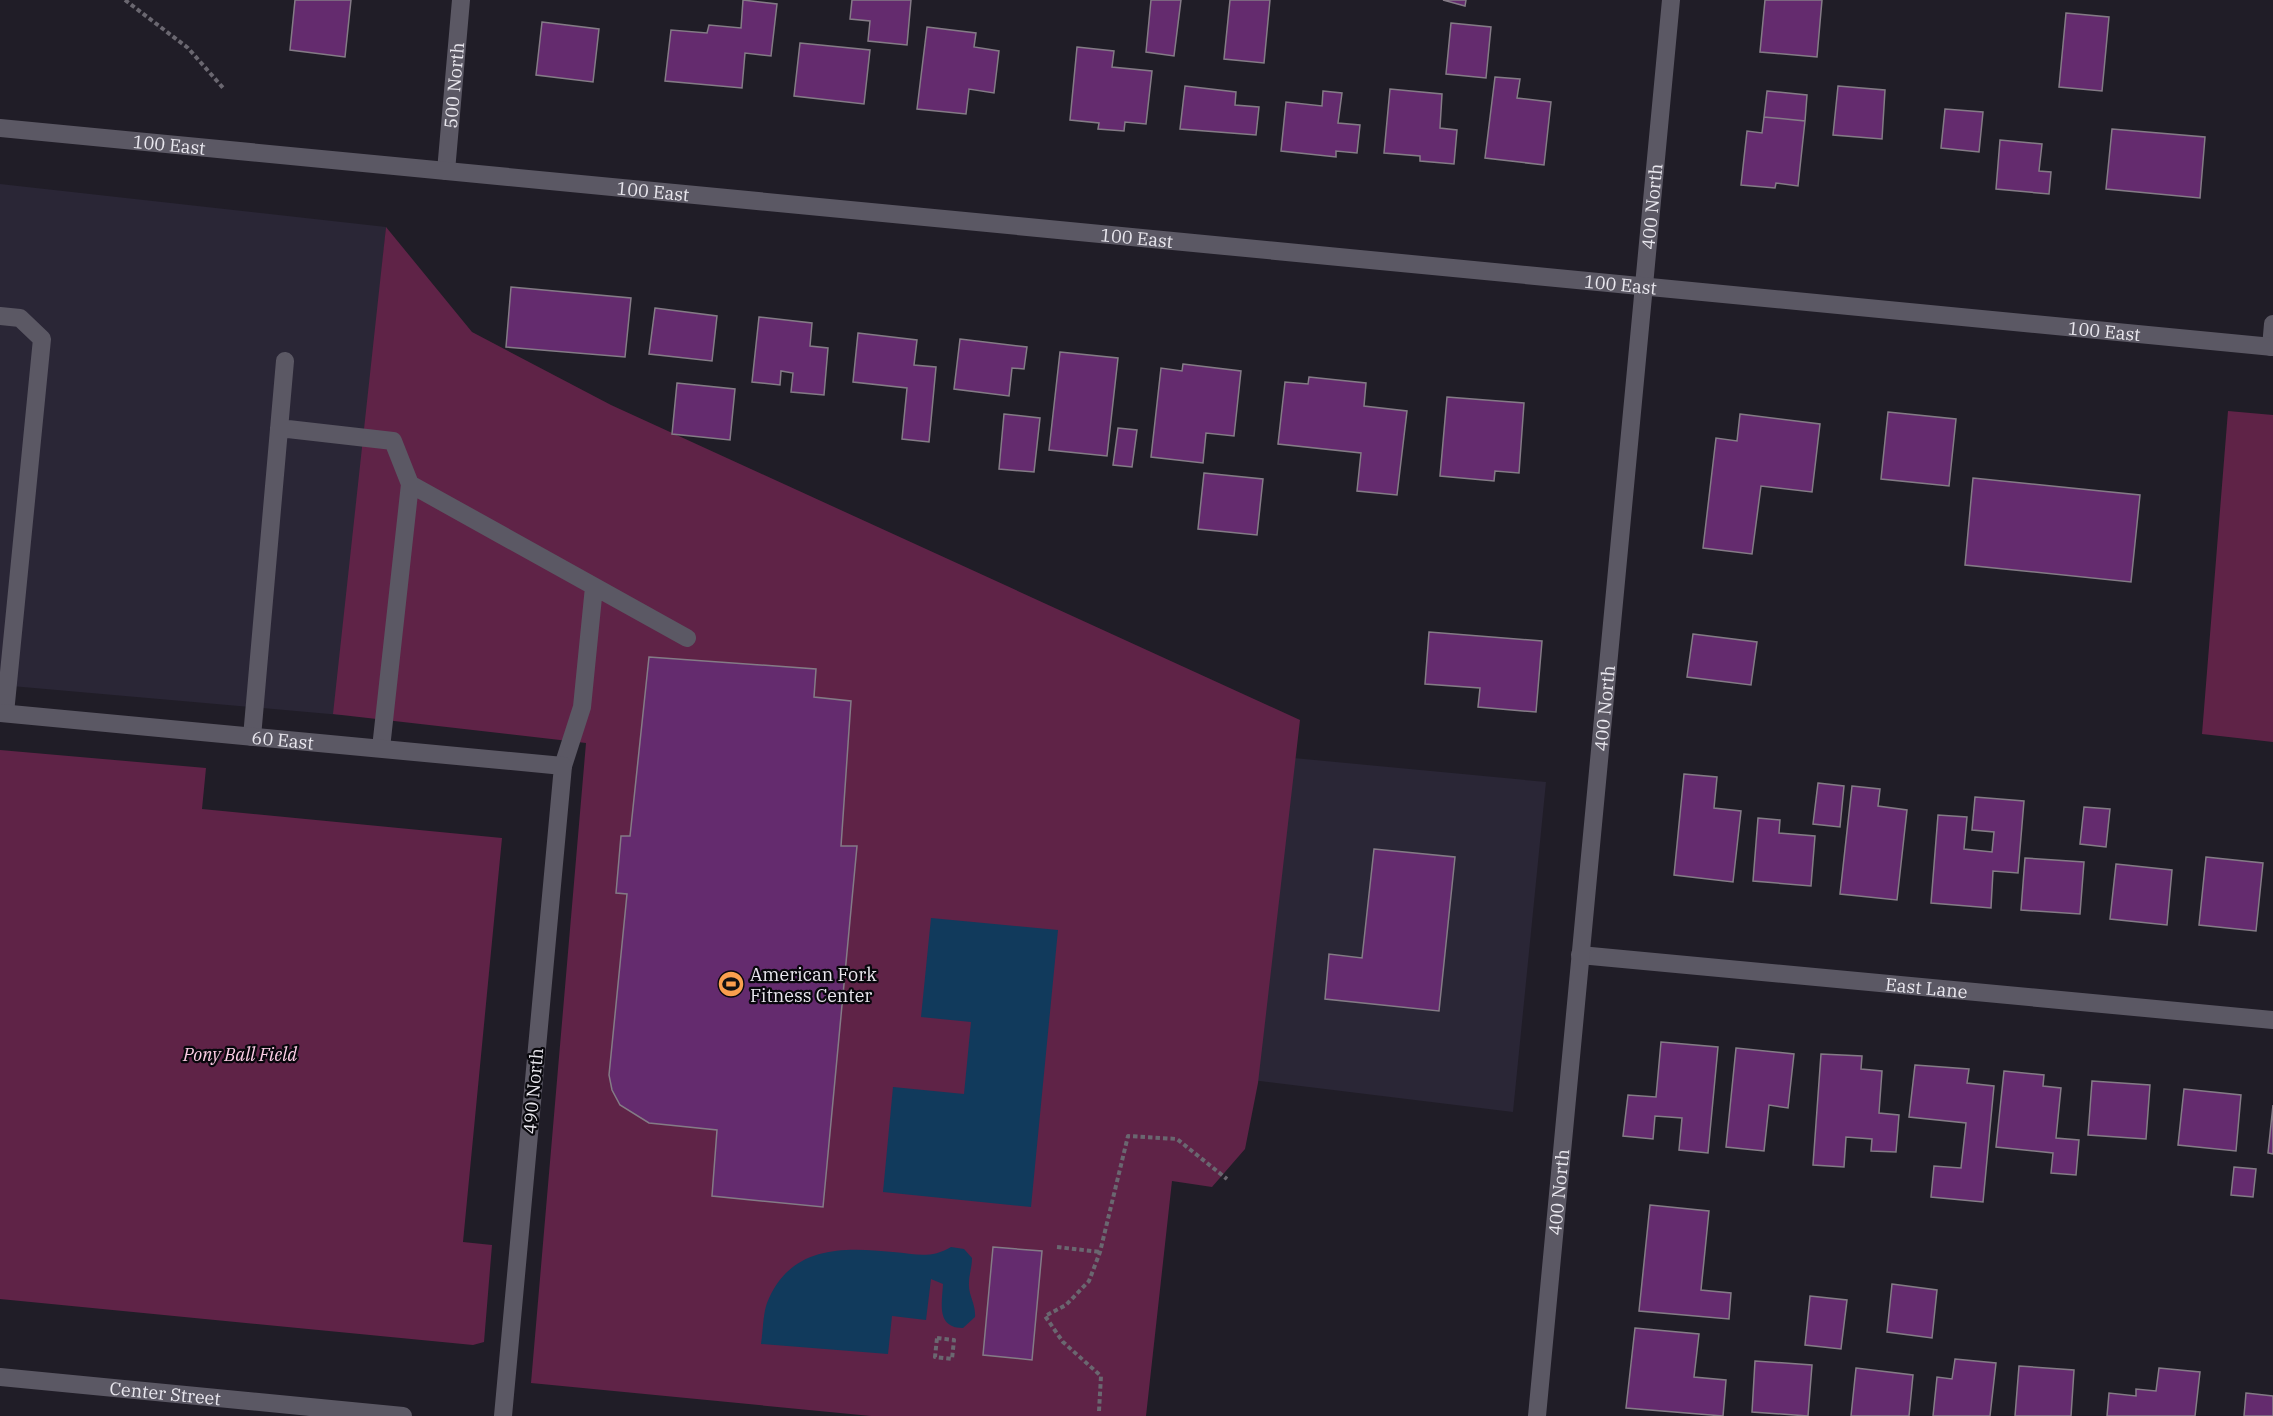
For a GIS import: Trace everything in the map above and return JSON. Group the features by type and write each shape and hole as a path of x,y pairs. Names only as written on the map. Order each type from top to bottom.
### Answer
{"street":[{"name":"500 North","path":"446,171 461,0"},
{"name":"400 North","path":"1537,1416 1671,0"},
{"name":"100 East","path":"0,128 2272,347"},
{"path":"0,316 20,318 42,339 2,713"},
{"path":"2272,347 2273,324"},
{"path":"252,736 285,361"},
{"path":"279,428 393,441 410,484 381,748"},
{"path":"410,484 687,638"},
{"name":"490 North","path":"503,1416 563,766 582,707 594,587"},
{"name":"60 East","path":"2,713 563,766"},
{"name":"East Lane","path":"1580,955 2273,1020"},
{"name":"Center Street","path":"0,1377 327,1412 404,1416"}],"path":[{"path":"125,0 188,48 224,89"},
{"path":"1099,1411 1101,1376 1062,1342 1045,1316 1066,1305 1089,1281 1100,1252 1128,1136 1177,1139 1227,1179"},
{"path":"1058,1247 1100,1252"},
{"path":"937,1338 954,1340 952,1359 935,1357 937,1338"}],"shaded area":[{"path":"0,184 386,227 341,715 0,685"},
{"path":"1283,757 1546,782 1513,1112 1252,1080"}],"green space":[{"name":"American Fork Fitness Center","path":"386,227 472,332 611,405 1300,720 1258,1083 1245,1149 1212,1187 1172,1181 1146,1416 871,1416 531,1383 586,743 333,714"},
{"path":"2228,411 2273,415 2273,742 2202,734"},
{"name":"Pony Ball Field","path":"0,750 206,768 202,809 502,838 463,1242 492,1245 484,1342 473,1345 0,1299"}],"water":[{"path":"931,918 1058,930 1031,1207 883,1192 893,1087 964,1094 971,1022 921,1017"},
{"path":"951,1247 964,1249 972,1258 969,1287 975,1317 963,1328 948,1324 942,1313 943,1284 931,1279 926,1320 892,1316 888,1354 761,1344 767,1303 777,1284 789,1270 804,1260 837,1251 874,1250 923,1255 944,1251"}],"building":[{"path":"295,0 351,0 345,57 290,50"},
{"path":"743,0 777,4 771,56 745,53 742,88 665,81 671,30 707,33 709,25 741,28"},
{"path":"852,0 911,0 907,45 868,41 870,21 850,19"},
{"path":"1151,0 1181,0 1174,56 1146,52"},
{"path":"1230,0 1270,0 1264,63 1224,59"},
{"path":"1443,0 1466,0 1465,6"},
{"path":"1765,0 1822,0 1817,57 1760,52"},
{"path":"2066,13 2109,17 2102,91 2059,87"},
{"path":"542,22 599,29 593,82 536,75"},
{"path":"1451,23 1491,27 1486,78 1446,74"},
{"path":"927,27 976,33 974,47 999,51 994,93 969,89 966,114 917,109"},
{"path":"800,43 870,50 864,104 794,96"},
{"path":"1077,47 1114,51 1112,67 1152,71 1146,124 1125,122 1124,131 1098,129 1099,123 1070,120"},
{"path":"1495,77 1520,79 1517,98 1551,102 1544,165 1485,158"},
{"path":"1185,86 1236,92 1235,105 1259,107 1256,135 1180,129"},
{"path":"1838,86 1885,90 1882,139 1833,135"},
{"path":"1390,89 1442,94 1440,128 1457,130 1454,164 1420,161 1420,156 1384,153"},
{"path":"1323,91 1342,93 1338,123 1360,125 1357,153 1336,151 1336,157 1281,151 1286,102 1322,106"},
{"path":"1767,91 1807,95 1805,121 1764,117"},
{"path":"1945,109 1983,112 1979,152 1941,148"},
{"path":"1764,117 1805,121 1798,186 1776,183 1775,188 1741,185 1747,131 1762,133"},
{"path":"2112,129 2205,137 2200,198 2106,189"},
{"path":"2000,140 2042,144 2039,171 2051,172 2049,194 1996,189"},
{"path":"511,287 631,298 625,357 506,347"},
{"path":"655,308 717,316 712,361 649,354"},
{"path":"759,317 812,323 810,346 828,348 824,395 791,392 793,373 781,371 780,385 752,382"},
{"path":"858,333 917,340 914,365 936,367 929,442 902,439 907,388 853,382"},
{"path":"960,339 1027,347 1024,369 1012,368 1009,396 954,389"},
{"path":"1060,352 1118,358 1107,456 1049,450"},
{"path":"1183,364 1241,371 1234,436 1206,433 1203,463 1151,457 1161,368 1182,371"},
{"path":"1309,377 1366,383 1364,406 1407,411 1397,495 1357,491 1361,453 1278,444 1285,382 1308,384"},
{"path":"677,383 735,389 730,440 672,434"},
{"path":"1447,397 1524,403 1519,473 1495,471 1494,481 1440,476"},
{"path":"1888,412 1956,419 1949,486 1881,479"},
{"path":"1004,414 1040,418 1034,472 999,469"},
{"path":"1740,414 1820,424 1812,492 1761,486 1752,554 1703,548 1716,438 1737,441"},
{"path":"1118,428 1137,430 1132,467 1113,465"},
{"path":"1204,473 1263,479 1257,535 1198,529"},
{"path":"1973,478 2140,495 2131,582 1965,565"},
{"path":"1429,632 1542,641 1536,712 1478,707 1480,688 1425,684"},
{"path":"1693,634 1757,642 1751,685 1687,677"},
{"name":"American Fork Fitness Center","path":"649,657 816,669 814,697 851,701 841,846 857,846 823,1207 712,1196 717,1130 649,1123 620,1105 612,1090 609,1075 627,894 616,893 621,836 630,836"},
{"path":"1684,774 1717,777 1714,808 1741,811 1733,882 1674,875"},
{"path":"1818,783 1844,786 1840,827 1813,824"},
{"path":"1852,786 1880,789 1878,806 1907,810 1897,900 1840,894"},
{"path":"1975,797 2024,801 2018,873 1993,871 1991,908 1931,903 1938,815 1967,817 1964,849 1992,852 1994,832 1972,830"},
{"path":"2084,807 2110,809 2106,847 2080,844"},
{"path":"1758,818 1780,820 1779,833 1815,836 1811,886 1753,881"},
{"path":"1374,849 1455,857 1439,1011 1325,999 1329,954 1362,958"},
{"path":"2206,857 2263,863 2256,931 2199,925"},
{"path":"2025,858 2084,862 2080,914 2021,910"},
{"path":"2116,864 2172,870 2167,925 2110,919"},
{"path":"1661,1042 1718,1047 1708,1153 1679,1150 1682,1118 1655,1116 1653,1139 1623,1136 1628,1095 1656,1097"},
{"path":"1736,1048 1794,1054 1788,1108 1769,1105 1764,1151 1726,1147"},
{"path":"1821,1054 1862,1056 1861,1069 1882,1071 1879,1113 1899,1115 1896,1152 1871,1151 1872,1139 1846,1137 1844,1167 1813,1165"},
{"path":"1915,1065 1969,1069 1967,1083 1994,1086 1983,1202 1931,1197 1934,1166 1961,1168 1966,1123 1909,1117"},
{"path":"2004,1071 2044,1075 2043,1086 2061,1088 2056,1138 2079,1140 2076,1175 2051,1173 2053,1153 1996,1147"},
{"path":"2092,1081 2150,1085 2146,1139 2088,1135"},
{"path":"2184,1089 2241,1095 2236,1151 2178,1145"},
{"path":"2273,1105 2273,1154 2268,1153"},
{"path":"2234,1167 2256,1169 2253,1197 2231,1195"},
{"path":"1650,1205 1709,1211 1701,1290 1731,1293 1729,1319 1639,1311"},
{"path":"993,1247 1042,1251 1032,1360 983,1355"},
{"path":"1892,1284 1937,1290 1932,1338 1887,1332"},
{"path":"1810,1296 1847,1300 1841,1349 1805,1345"},
{"path":"1635,1328 1699,1334 1694,1377 1726,1380 1723,1416 1626,1408"},
{"path":"1955,1359 1996,1363 1990,1416 1933,1416 1937,1377 1952,1379"},
{"path":"1755,1361 1812,1365 1808,1416 1752,1412"},
{"path":"2019,1366 2074,1370 2071,1416 2015,1416"},
{"path":"1856,1368 1913,1375 1909,1416 1851,1416"},
{"path":"2159,1368 2200,1372 2195,1416 2107,1416 2109,1393 2136,1396 2136,1389 2156,1391"},
{"path":"2246,1393 2273,1396 2273,1416 2244,1416"}],"place":[{"name":"American Fork Fitness Center","path":"731,984"}]}
